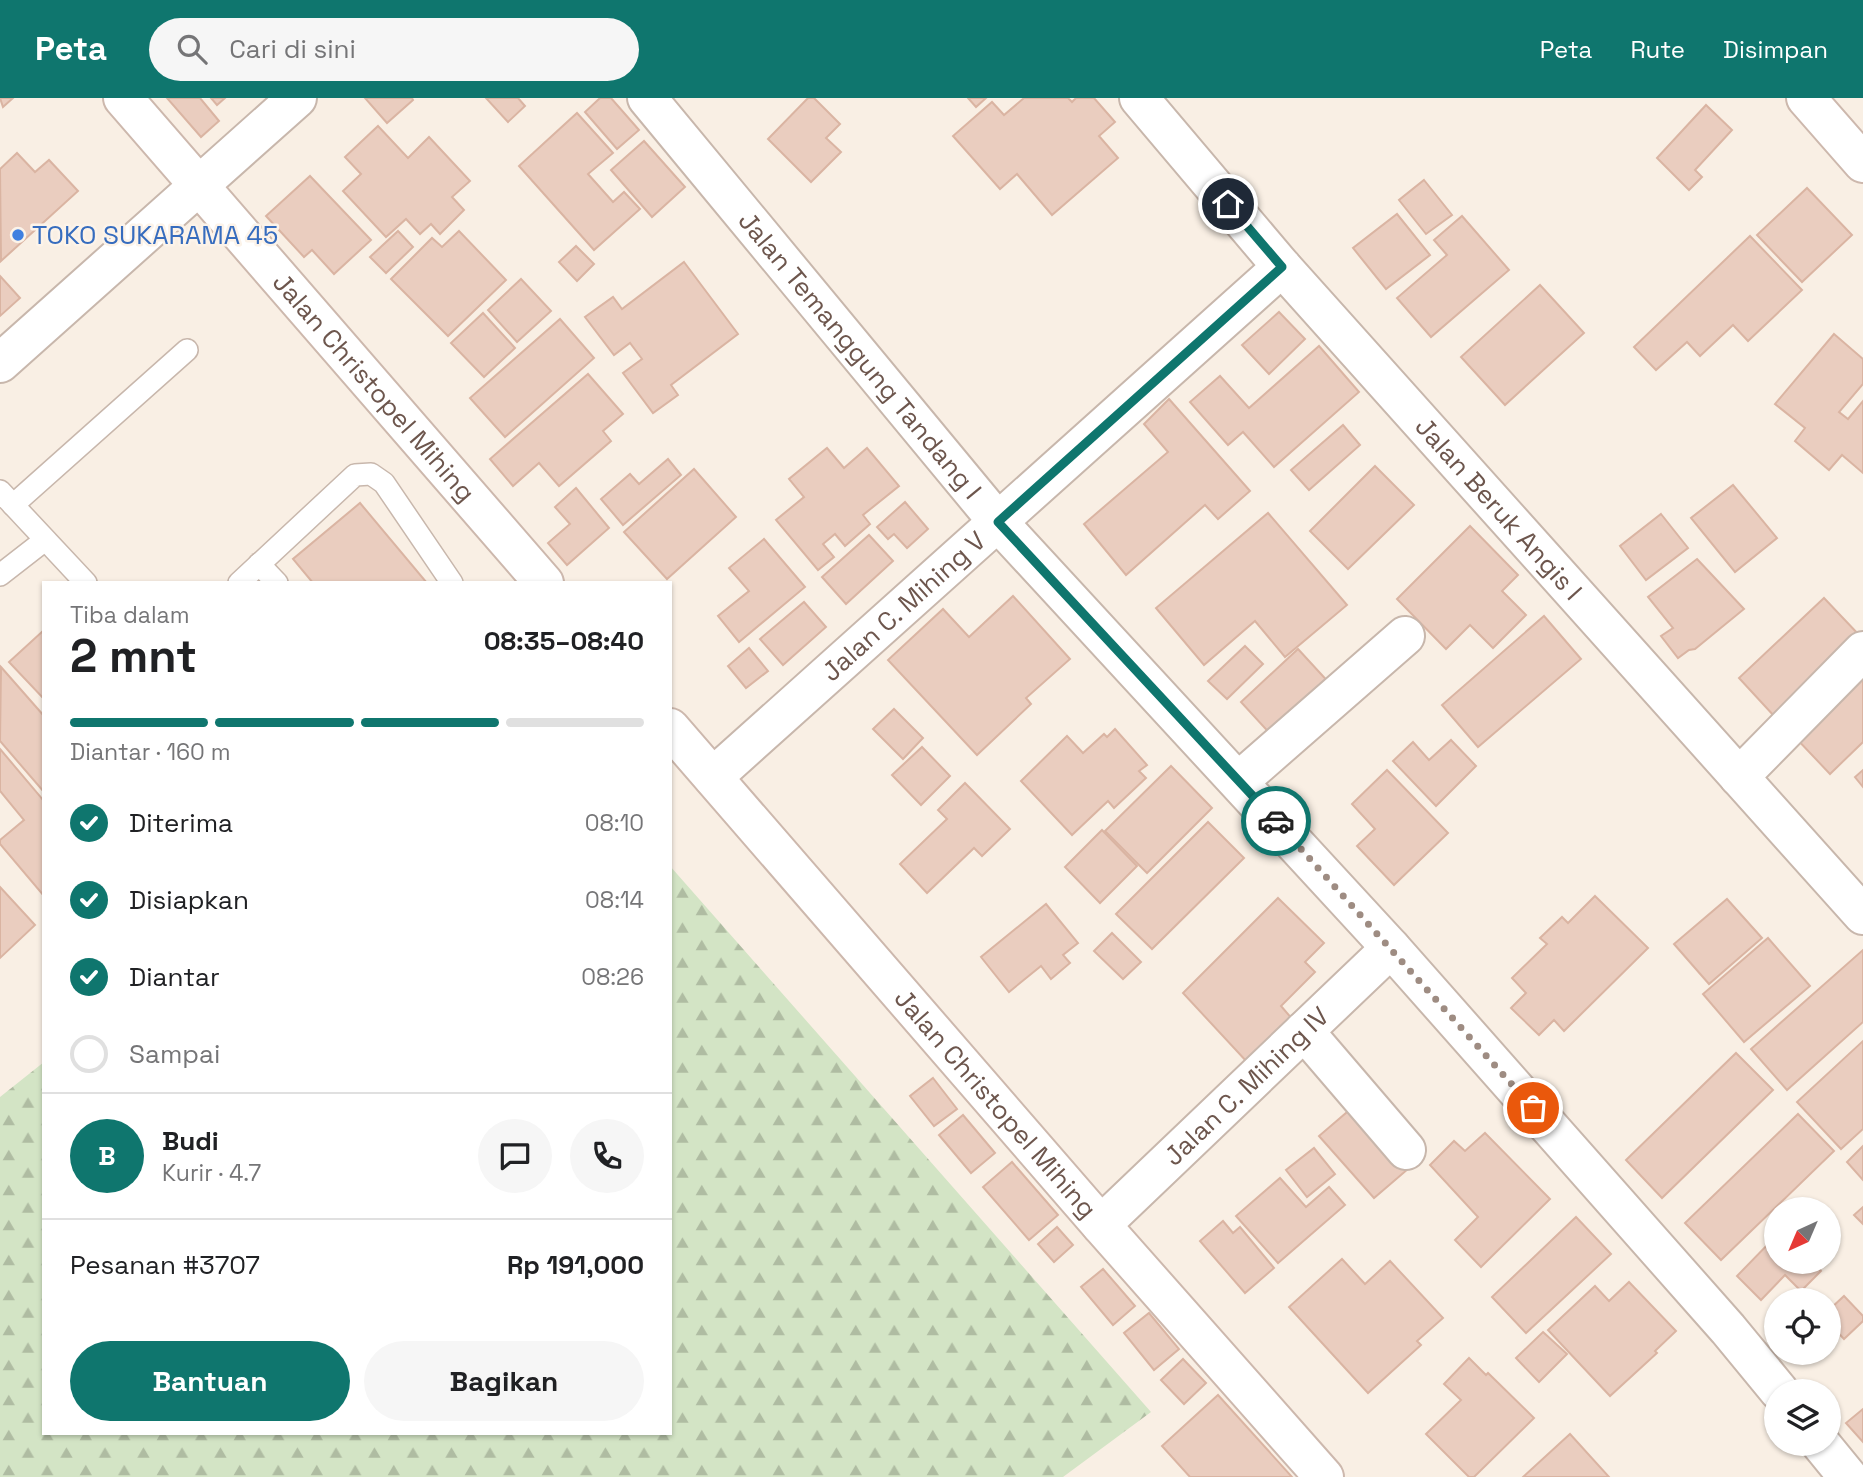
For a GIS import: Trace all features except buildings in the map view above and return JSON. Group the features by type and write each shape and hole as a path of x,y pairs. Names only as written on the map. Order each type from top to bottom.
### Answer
{"street":[{"name":"Jalan Christopel Mihing","path":"123,98 542,581"},
{"path":"0,363 297,98"},
{"name":"Jalan Temanggung Tandang I","path":"647,98 998,522 1391,948 1769,1379"},
{"name":"Jalan Beruk Angis I","path":"1139,98 1282,267 1863,915"},
{"path":"1806,98 1863,163"},
{"name":"Jalan C. Mihing V","path":"713,777 1282,267"},
{"path":"1239,781 1405,636"},
{"path":"1739,777 1863,651"},
{"name":"Jalan Christopel Mihing","path":"672,730 1101,1225 1324,1477"},
{"name":"Jalan C. Mihing IV","path":"1101,1225 1391,948"},
{"path":"1304,1031 1406,1150"},
{"path":"1831,1456 1848,1477"}],"lane":[{"path":"84,581 6,498 187,350"},
{"path":"241,581 355,475 371,474 384,483 451,581"},
{"path":"0,575 45,540"},
{"path":"259,564 275,581"}],"green space":[{"path":"672,868 1151,1412 1063,1477 0,1477 0,1097 42,1064 42,1435 672,1435"}],"way so far":[{"path":"1276,821 1533,1108"}],"place":[{"name":"TOKO SUKARAMA 45","path":"18,235"}],"route":[{"path":"1228,204 1282,267 998,522 1276,821"}]}
